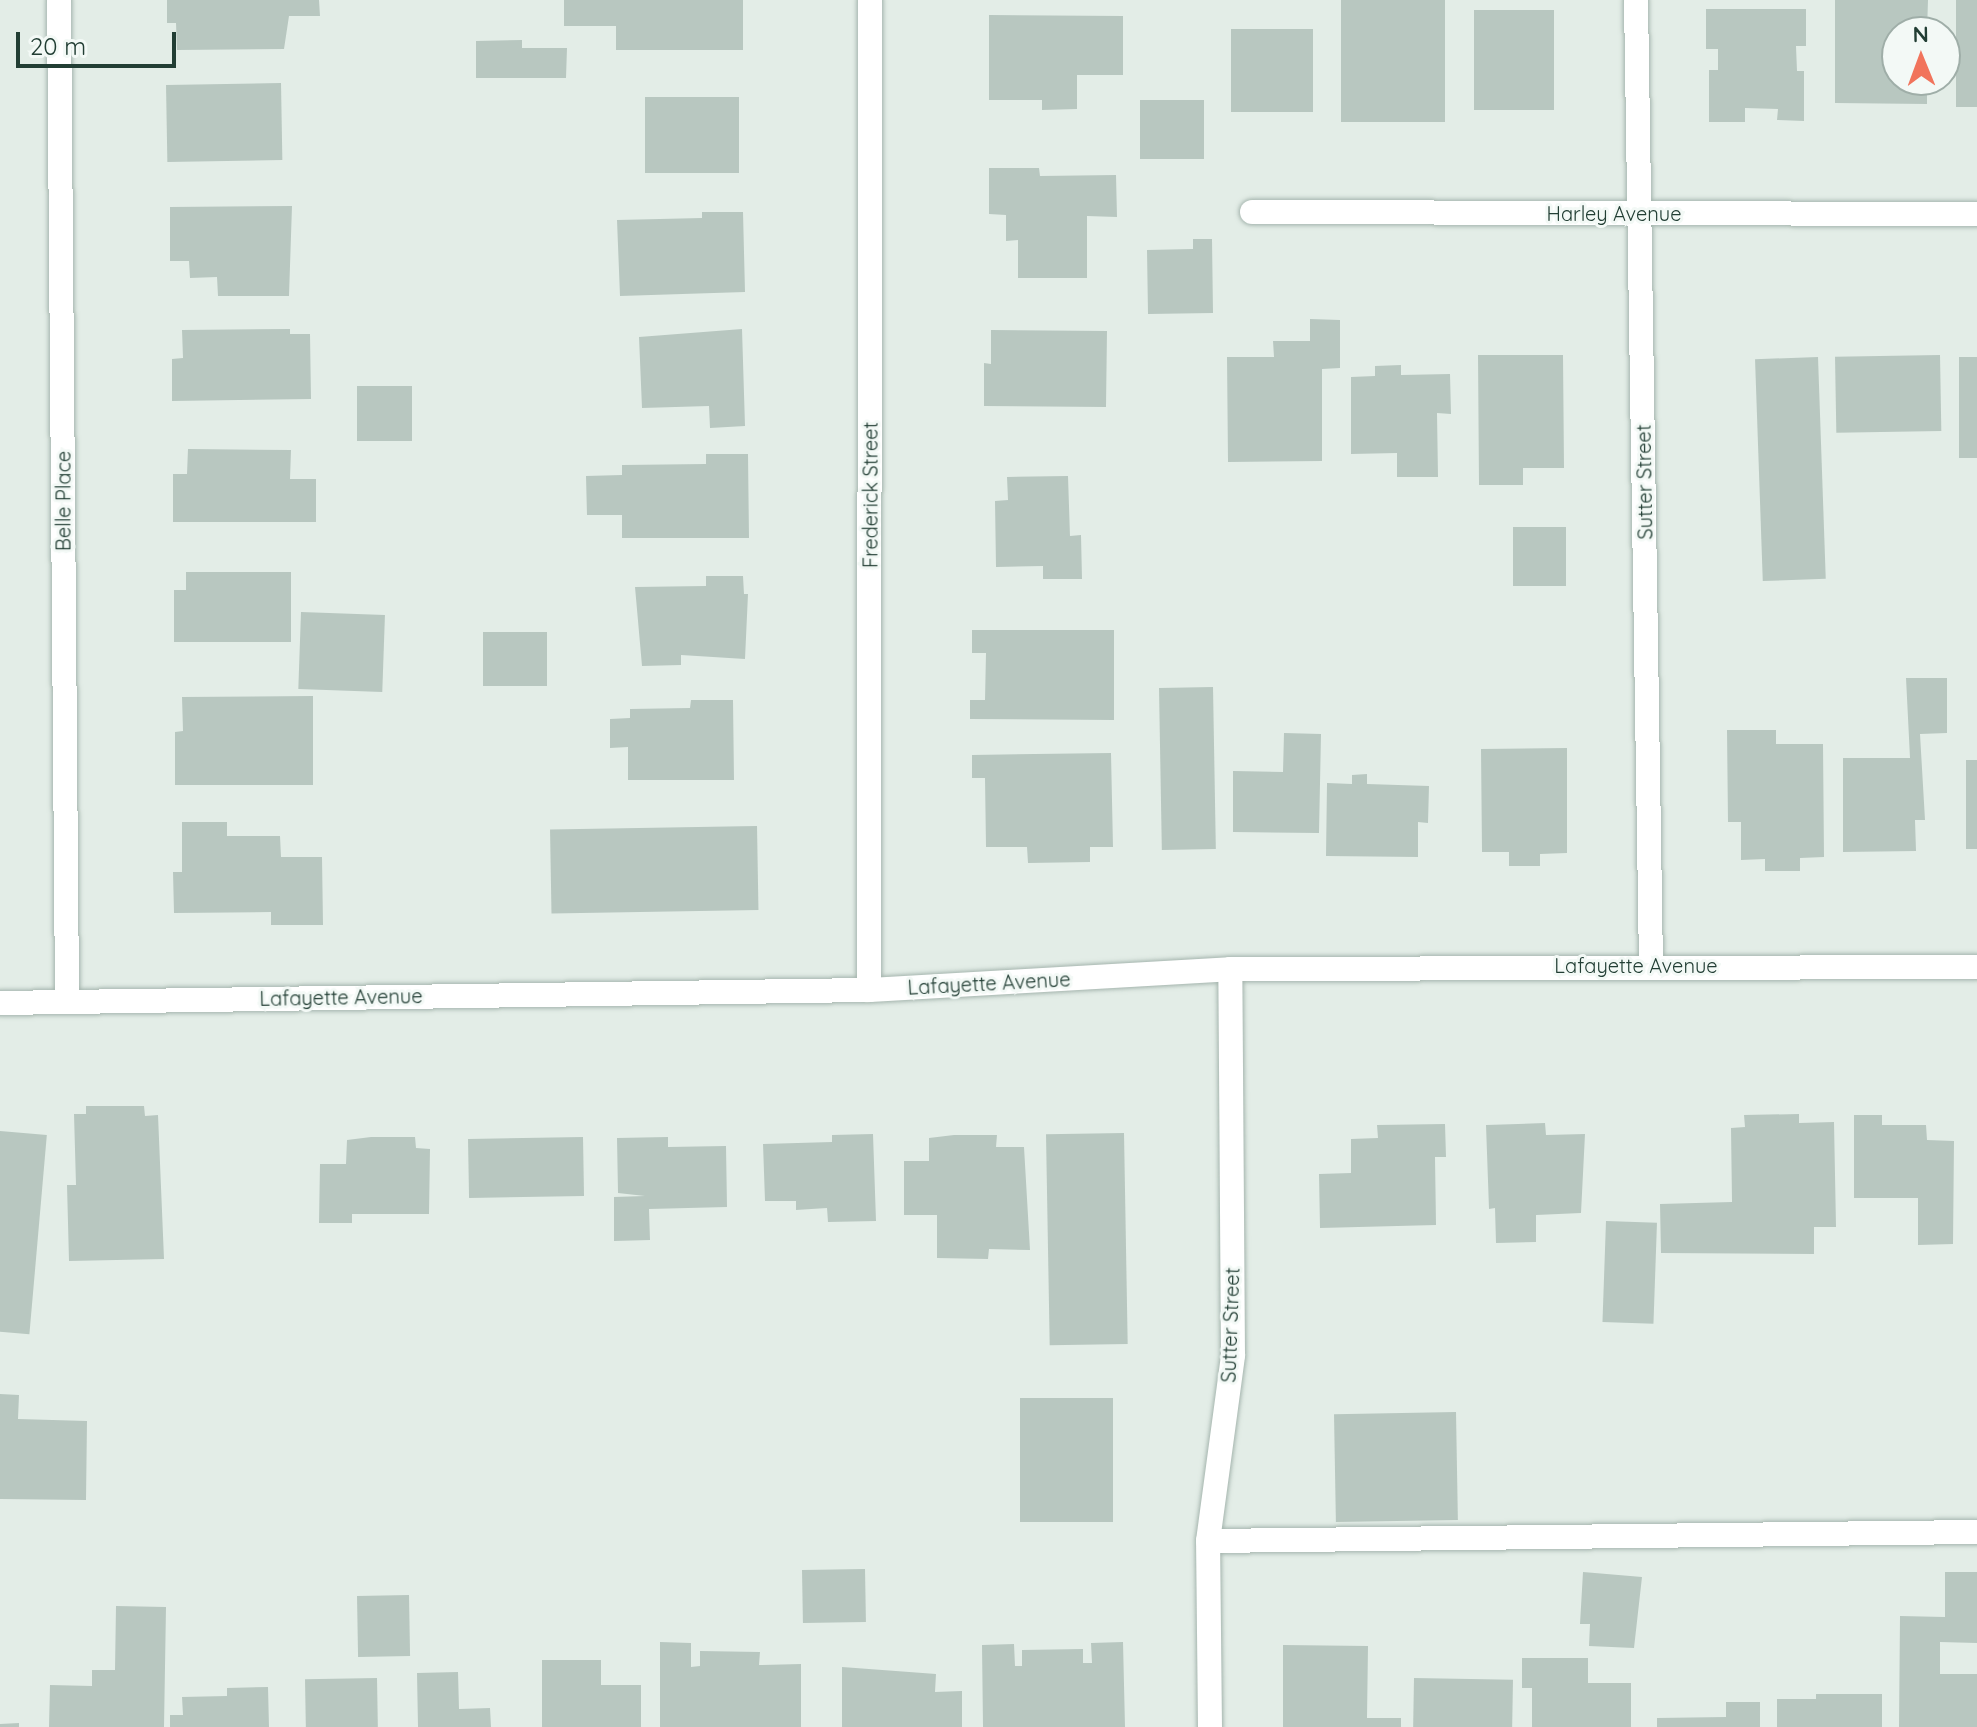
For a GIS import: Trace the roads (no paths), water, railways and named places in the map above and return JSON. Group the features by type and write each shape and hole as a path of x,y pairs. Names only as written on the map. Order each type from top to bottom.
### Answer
{"street":[{"name":"Belle Place","path":"59,0 67,1001"},
{"name":"Frederick Street","path":"869,990 870,0"},
{"name":"Sutter Street","path":"1636,0 1651,964"},
{"name":"Harley Avenue","path":"1252,212 1977,214"},
{"name":"Lafayette Avenue","path":"0,1003 869,990 1230,969 1651,964 1977,967"},
{"name":"Sutter Street","path":"1210,1727 1208,1541 1233,1355 1230,969"},
{"path":"1208,1541 1977,1532"}]}
